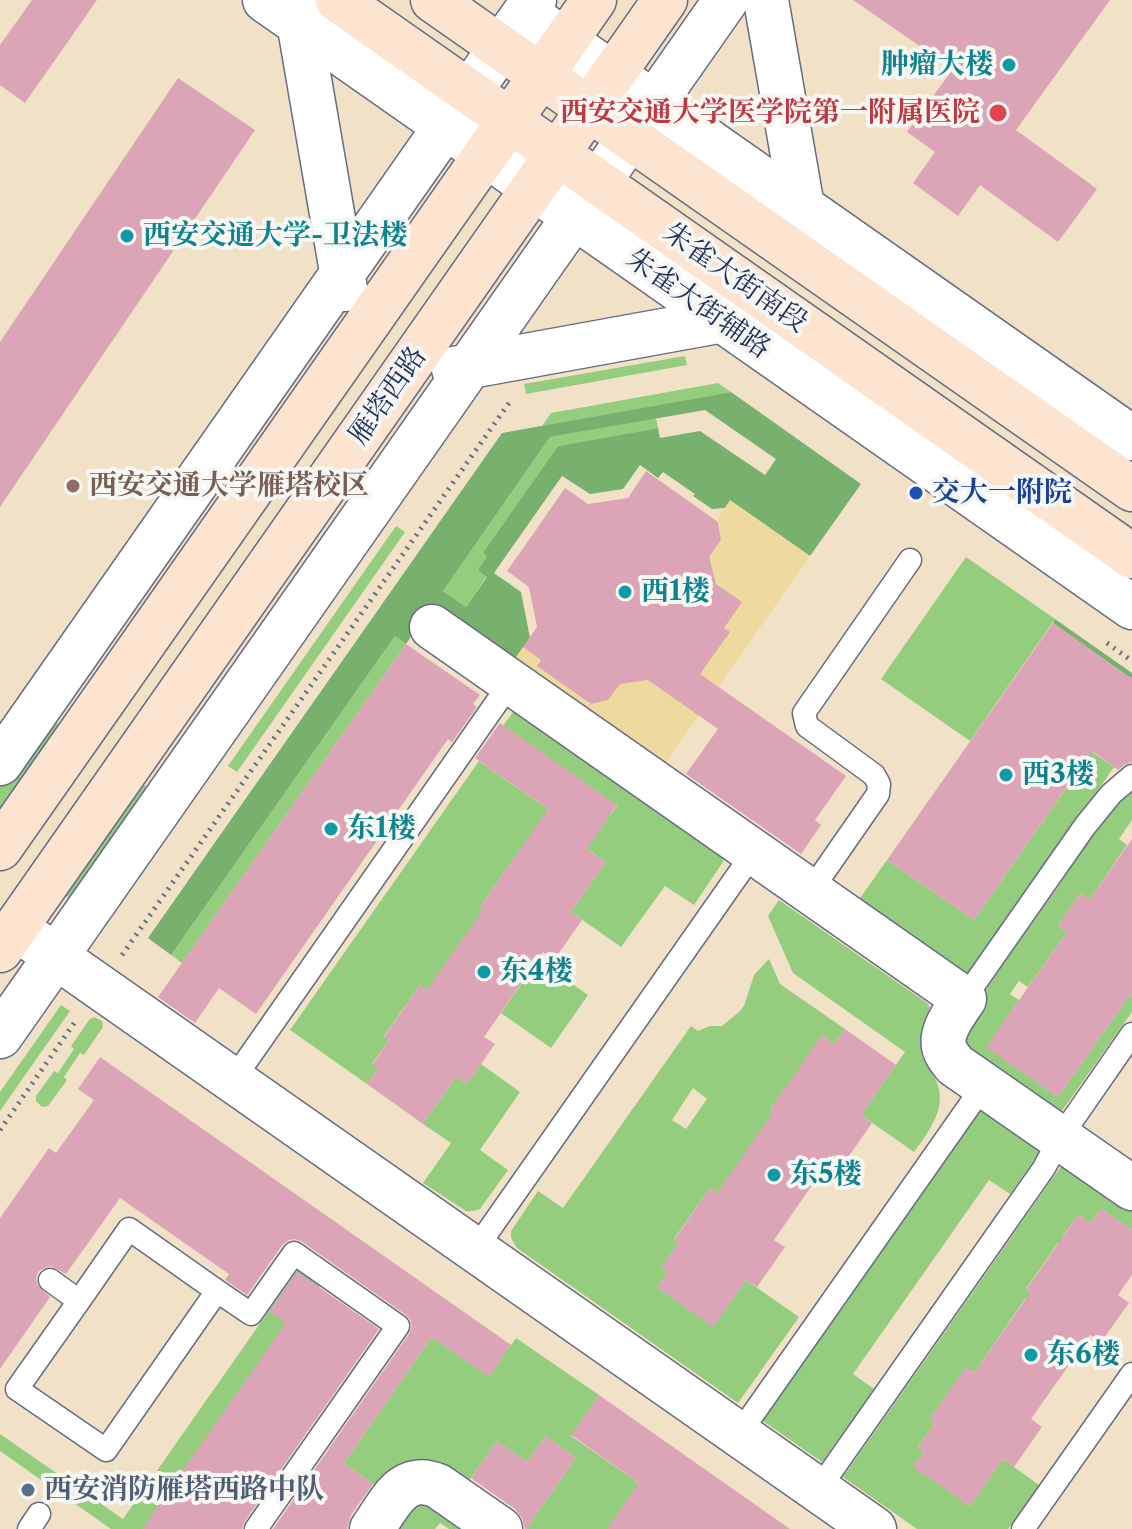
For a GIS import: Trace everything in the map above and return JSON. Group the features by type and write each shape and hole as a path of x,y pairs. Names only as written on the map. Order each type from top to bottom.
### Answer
{"main road":[{"name":"朱雀大街南段","path":"338,0 458,109 545,171 586,199 782,310 1132,556"},
{"path":"433,0 517,15"},
{"name":"雁塔西路","path":"0,848 594,0"},
{"name":"雁塔西路","path":"8,939 665,0"},
{"name":"朱雀大街南段","path":"601,92 641,120 813,266 1132,489"}],"street":[{"path":"0,1036 726,0"},
{"path":"766,0 813,266"},
{"path":"286,8 458,109"},
{"path":"286,8 355,342"},
{"path":"0,763 458,109 517,15 553,58 601,92"},
{"path":"641,120 802,207 1132,438"},
{"name":"朱雀大街辅路","path":"586,199 722,321 1132,607"},
{"path":"400,378 782,310"},
{"path":"432,627 964,999 951,1018 944,1036 945,1052 955,1065 1132,1188"},
{"path":"8,939 56,956 874,1529"},
{"path":"372,1529 397,1493 406,1484 416,1481 427,1481 438,1486 500,1529"}],"lane":[{"path":"810,892 880,788 874,775 807,726 804,713 910,560"},
{"path":"233,1080 511,682"},
{"path":"964,999 1085,826 1111,794 1132,776"},
{"path":"475,1250 754,852"},
{"path":"818,1490 1044,1168 1060,1138 1132,1034"},
{"path":"739,1434 984,1085"},
{"path":"217,1291 106,1450 17,1389 129,1229 251,1314 294,1253 398,1326 256,1529"},
{"path":"50,1280 79,1301"},
{"path":"1023,1529 1132,1374"}],"green space":[{"path":"685,356 687,365 526,394 524,384"},
{"path":"718,383 731,392 542,426 551,413"},
{"path":"731,392 861,484 810,556 731,501 725,508 712,509 663,472 658,478 640,465 623,489 590,494 562,476 494,573 521,592 530,638 512,663 431,607 406,644 395,636 171,955 148,938 502,433","holes":["705,410 776,459 765,475 700,431 660,438 658,428 558,446 483,553 487,557 478,570 487,577 466,607 443,591 550,437"]},
{"path":"656,418 658,428 558,446 483,554 487,556 487,576 466,607 443,591 550,437"},
{"path":"396,526 405,532 237,772 228,766"},
{"path":"966,557 1055,619 970,741 881,679"},
{"path":"1055,619 1132,673 1132,679 1053,623"},
{"path":"395,636 406,644 182,963 171,955"},
{"path":"518,705 723,855 723,862 694,905 665,886 621,947 571,912 606,862 555,826 512,861 480,907 492,916 427,990 420,985 384,1036 389,1040 372,1064 378,1069 367,1084 290,1030 479,761 592,840 617,806 503,726"},
{"path":"44,715 65,729 0,822 0,778"},
{"path":"1079,743 1114,767 973,969 961,973 856,904 887,860 974,920 1072,780"},
{"path":"137,780 158,795 80,906 59,891"},
{"path":"1132,791 1132,820 1119,839 1127,845 1090,899 1081,893 1058,926 1067,932 1028,987 1019,981 1010,994 1019,1000 987,1047 1058,1097 1132,992 1132,1012 1059,1115 956,1040 991,982 1091,838"},
{"path":"779,900 930,1007 921,1050 939,1088 939,1108 914,1152 861,1115 905,1052 793,973 768,916"},
{"path":"769,959 780,984 845,1029 834,1044 823,1036 770,1110 782,1119 717,1193 710,1188 674,1239 678,1243 662,1267 668,1272 657,1287 713,1326 746,1280 799,1317 738,1403 517,1248 511,1231 538,1191 563,1208 691,1026 698,1031 710,1026 722,1026 744,1006 754,975","holes":["693,1088 707,1099 686,1129 672,1120"]},
{"path":"538,960 588,995 551,1048 501,1013"},
{"path":"61,1005 70,1011 0,1111 0,1092"},
{"path":"94,1017 102,1021 103,1027 84,1055 80,1053 64,1077 67,1080 48,1106 42,1107 36,1096 54,1071 58,1073 74,1049 71,1046"},
{"path":"481,1064 520,1092 480,1150 508,1170 480,1209 466,1211 423,1183 451,1143 423,1124 456,1077 467,1084"},
{"path":"987,1102 1046,1143 1010,1194 989,1180 853,1374 874,1389 822,1462 763,1421"},
{"path":"1067,1158 1132,1204 1132,1230 1101,1209 1091,1223 1078,1215 1063,1236 1076,1245 1058,1243 1026,1289 1038,1299 1025,1299 974,1373 966,1368 930,1419 935,1423 918,1447 924,1452 914,1466 970,1506 1003,1459 1039,1485 1008,1529 917,1529 843,1477"},
{"path":"299,1268 322,1283 143,1529 111,1529 0,1451 0,1434 123,1519"},
{"path":"432,1337 489,1376 516,1338 599,1395 571,1436 705,1529 526,1529 576,1458 545,1436 527,1462 497,1441 461,1492 384,1492 344,1463"},
{"path":"412,1494 484,1529 449,1529 440,1523 435,1529 386,1529"}],"sand":[{"path":"730,500 810,556 662,768 512,663 523,647 541,660 538,667 585,697 587,704 608,700 623,679 629,682 648,680 652,674 729,632 724,628 721,597 706,561 721,540 718,518"}],"building":[{"path":"32,0 97,0 25,103 0,85 0,45"},
{"name":"肿瘤大楼","path":"853,0 1110,0 1016,130 1097,189 1058,242 980,185 958,216 913,183 935,152 907,132 953,69"},
{"name":"西安交通大学-卫法楼","path":"178,78 255,130 0,507 0,342"},
{"name":"西1楼","path":"646,471 718,522 721,540 709,557 716,584 742,602 724,628 730,632 700,674 846,776 815,820 821,825 801,854 686,774 718,729 648,680 620,684 608,700 591,704 537,666 541,660 523,647 537,627 529,587 507,571 565,488 588,504 628,498"},
{"name":"西3楼","path":"1053,623 1132,679 1132,762 1118,770 1092,751 974,920 887,860"},
{"name":"东1楼","path":"406,644 480,695 473,704 477,707 452,742 448,739 256,1014 219,988 195,1023 158,997"},
{"name":"东4楼","path":"500,723 617,805 587,849 606,862 571,912 582,920 554,960 543,952 484,1037 495,1044 467,1084 456,1077 423,1124 367,1084 378,1069 372,1065 389,1040 384,1037 420,985 427,990 548,809 475,758"},
{"path":"1132,839 1132,992 1058,1097 986,1047 1067,932 1058,926 1081,893 1090,899"},
{"name":"东5楼","path":"845,1029 896,1065 861,1115 872,1123 844,1163 833,1155 774,1240 785,1247 757,1287 746,1280 713,1327 657,1287 668,1272 661,1268 678,1243 674,1240 710,1188 717,1193 822,1035 834,1044"},
{"path":"100,1057 511,1345 489,1377 432,1337 344,1463 373,1484 351,1515 347,1529 273,1529 412,1326 406,1315 301,1241 294,1239 283,1244 247,1295 225,1280 229,1274 120,1198 66,1274 51,1266 38,1272 38,1286 50,1297 0,1369 0,1218 49,1148 56,1153 94,1100 78,1089"},
{"name":"东6楼","path":"1101,1209 1132,1230 1132,1275 1118,1295 1129,1303 1101,1342 1090,1335 1031,1419 1042,1427 1014,1467 1003,1459 970,1506 913,1467 924,1452 918,1447 935,1423 930,1419 966,1367 974,1373 1030,1293 1026,1290 1078,1215 1091,1223"},
{"path":"297,1272 379,1329 242,1529 142,1529 286,1323 270,1312"},
{"path":"599,1395 790,1529 607,1529 639,1483 571,1435"},
{"path":"545,1436 576,1458 525,1529 515,1509 471,1478 497,1441 527,1462"}],"place":[{"name":"肿瘤大楼","path":"1009,65"},
{"name":"西安交通大学医学院第一附属医院","path":"998,113"},
{"name":"西安交通大学-卫法楼","path":"127,236"},
{"name":"西安交通大学雁塔校区","path":"73,486"},
{"name":"交大一附院","path":"916,493"},
{"name":"西1楼","path":"625,592"},
{"name":"西3楼","path":"1006,775"},
{"name":"东1楼","path":"331,829"},
{"name":"东4楼","path":"484,972"},
{"name":"东5楼","path":"774,1175"},
{"name":"东6楼","path":"1031,1355"},
{"name":"西安消防雁塔西路中队","path":"28,1490"}]}
